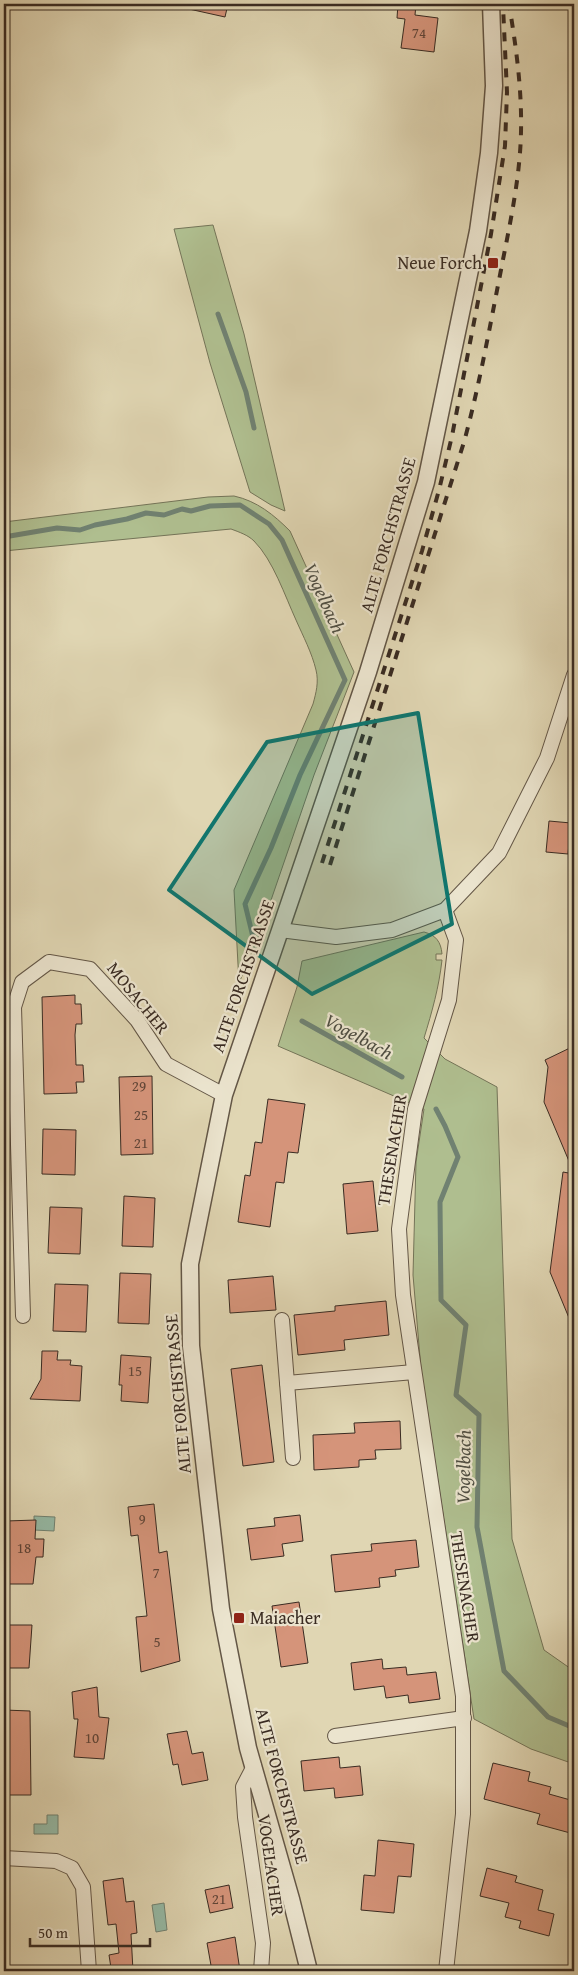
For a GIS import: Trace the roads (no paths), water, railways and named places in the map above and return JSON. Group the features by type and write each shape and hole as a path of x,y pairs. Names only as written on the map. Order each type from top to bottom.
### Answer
{"street":[{"name":"ALTE FORCHSTRASSE","path":"309,1971 254,1766 221,1609 190,1346 190,1264 224,1095 368,672 428,473 478,231 490,153 494,86 491,4"},
{"path":"280,930 336,937 392,930 445,910 499,853 547,758 574,675"},
{"name":"THESENACHER","path":"445,910 456,940 449,1000 415,1109 399,1229 403,1295 461,1686 464,1718 463,1814 446,1971"},
{"name":"MOSACHER","path":"23,1316 14,1007 22,982 49,962 90,969 136,1020 166,1064 224,1095"},
{"path":"282,1320 293,1458"},
{"path":"287,1383 414,1372"},
{"path":"335,1736 464,1718"},
{"name":"VOGELACHER","path":"254,1766 243,1787 245,1817 263,1943 261,1971"},
{"path":"4,1858 56,1861 72,1868 83,1886 89,1971"}],"waterway":[{"path":"218,314 246,392 254,428"},
{"name":"Vogelbach","path":"4,537 57,528 80,530 146,513 164,515 182,509 191,511 210,506 240,505 269,524 282,540 345,680 300,775 271,848 245,904 254,941"},
{"name":"Vogelbach","path":"302,1021 402,1077"},
{"name":"Vogelbach","path":"436,1109 458,1157 440,1202 441,1300 466,1325 456,1395 479,1415 477,1527 504,1671 548,1717 574,1728"}],"railway":[{"path":"330,865 464,442 483,359 514,204 519,168 521,116 516,52 509,4"},
{"path":"322,863 422,551 452,436 491,234 505,146 507,92 503,6"}],"place":[{"name":"Neue Forch","path":"493,263"},
{"name":"Maiacher","path":"239,1618"}]}
